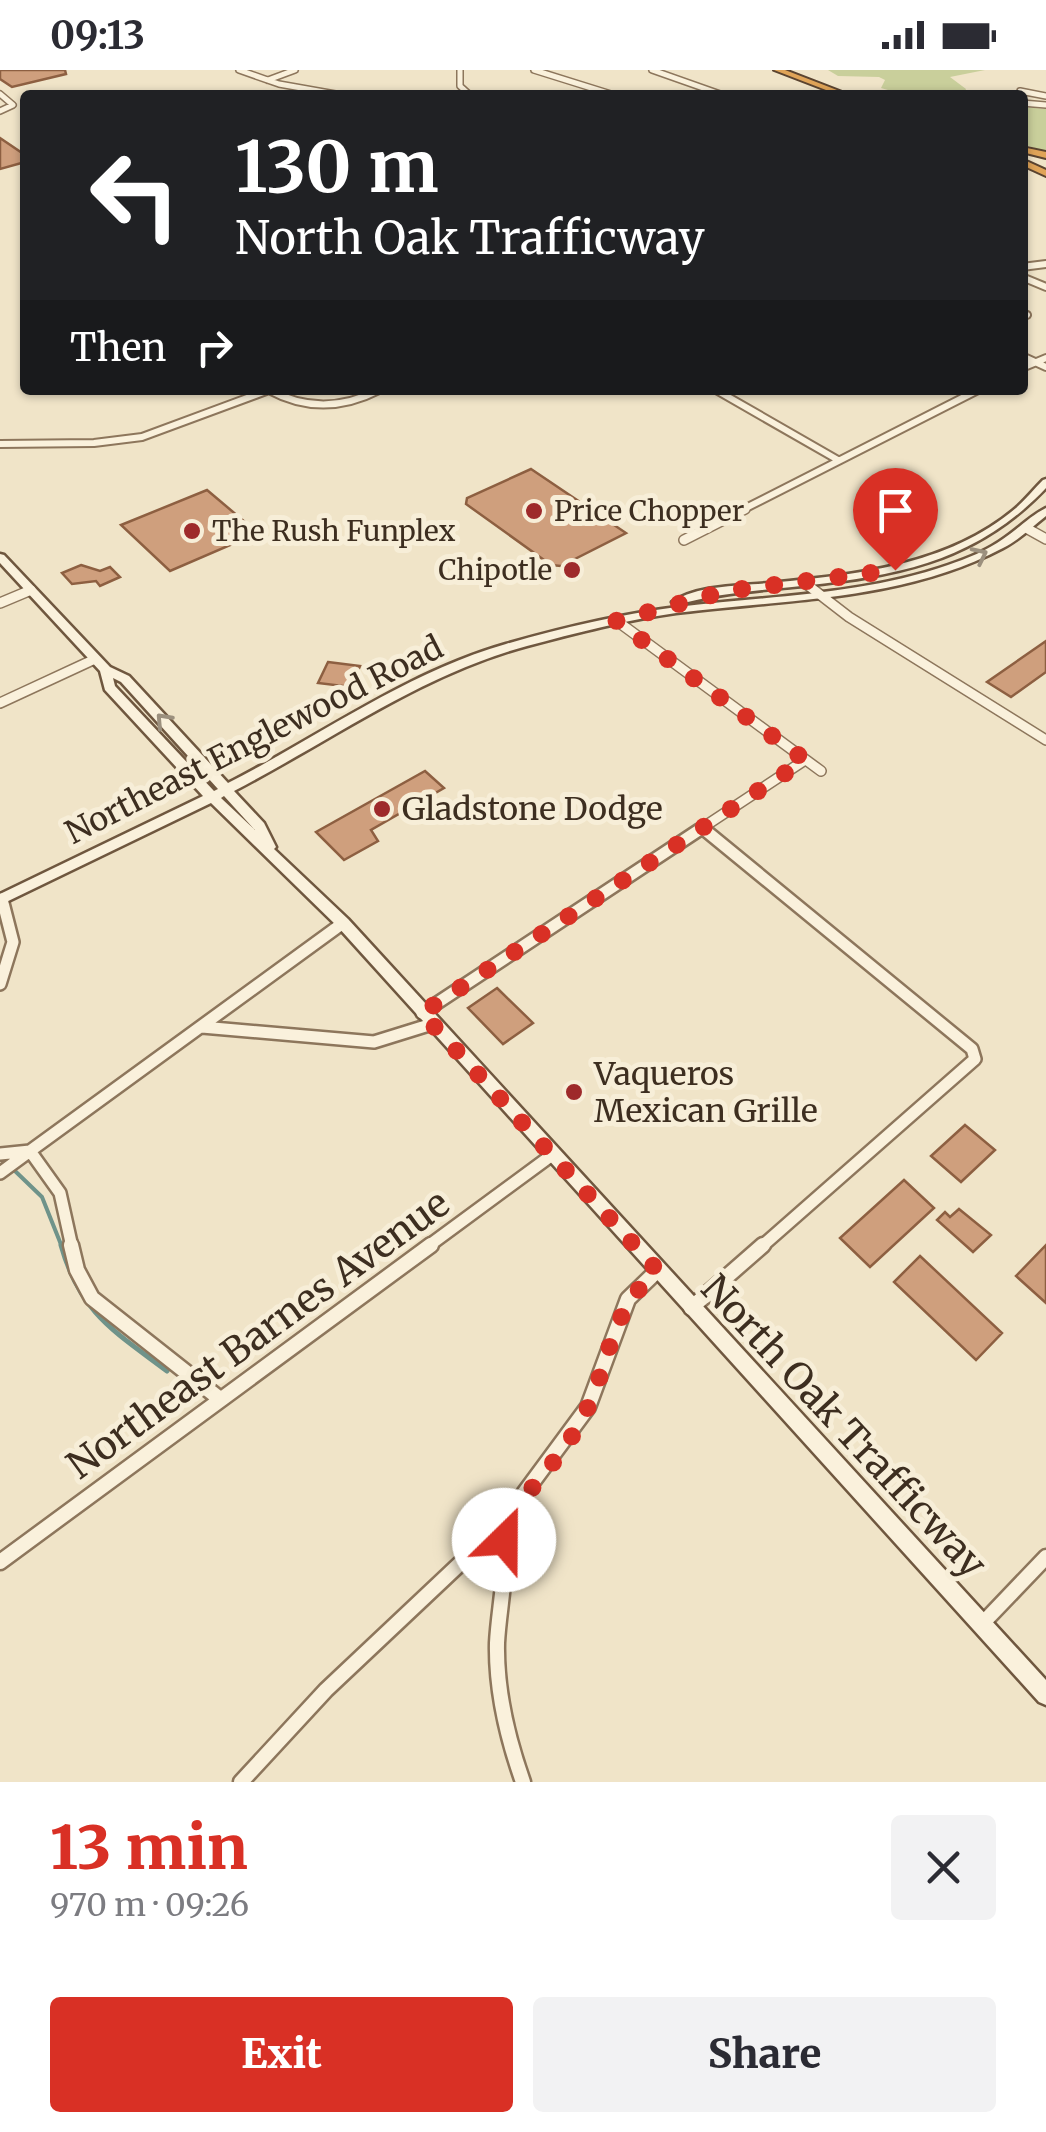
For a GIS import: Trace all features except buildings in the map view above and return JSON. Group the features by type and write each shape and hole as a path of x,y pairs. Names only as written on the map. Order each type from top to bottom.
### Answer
{"highway":[{"path":"778,70 832,90"},
{"path":"801,70 854,90"}],"main road":[{"name":"Northeast Englewood Road","path":"654,612 687,598 726,591 895,570 971,543 1028,504 1046,482"},
{"name":"Northeast Englewood Road","path":"1,900 212,797 344,719 450,668 654,612 818,594 944,570 973,560 1028,529 1046,511"},
{"name":"North Oak Trafficway","path":"0,558 106,670 125,679 259,826 269,848"},
{"name":"North Oak Trafficway","path":"106,670 109,686 246,833 269,848 343,923 1046,1695"}],"street":[{"path":"240,70 266,81 314,90"},
{"path":"266,81 295,70"},
{"path":"534,70 600,90"},
{"path":"557,74 565,70"},
{"path":"652,70 710,90"},
{"path":"0,94 12,107 0,111"},
{"path":"1028,365 1046,358"},
{"path":"1028,359 1046,366"},
{"path":"0,444 132,439 255,395"},
{"path":"279,395 296,404 316,407 348,404 368,395"},
{"path":"725,395 838,460"},
{"path":"684,540 968,395"},
{"path":"1028,529 1046,538"},
{"path":"805,583 1046,740"},
{"path":"0,603 31,590"},
{"path":"616,621 821,771"},
{"path":"0,702 95,659"},
{"path":"200,1026 374,1042 427,1019 805,760"},
{"path":"691,1308 892,1137 975,1059 972,1049 702,828"},
{"path":"0,984 15,950 14,926 1,900"},
{"path":"0,1173 343,923"},
{"path":"0,1154 30,1150"},
{"path":"30,1150 60,1193 77,1270 92,1298 220,1399"},
{"name":"Northeast Barnes Avenue","path":"0,1562 552,1155"},
{"path":"241,1782 326,1690 500,1526 574,1432 628,1299 657,1270"},
{"path":"500,1526 507,1556 497,1688 505,1734 523,1782"},
{"path":"982,1624 1046,1557"}],"green space":[{"path":"828,70 985,70 950,77 966,90 888,90 881,88 885,80 879,77 838,76"},
{"path":"1028,108 1046,109 1046,152 1028,146"}],"waterway":[{"path":"14,1170 42,1197 62,1247"},
{"path":"61,1245 78,1288 89,1304 115,1331 167,1371"}],"place":[{"name":"Price Chopper","path":"534,511"},
{"name":"The Rush Funplex","path":"192,531"},
{"name":"Chipotle","path":"572,570"},
{"name":"Gladstone Dodge","path":"382,809"},
{"name":"Vaqueros Mexican Grille","path":"574,1092"}],"route":[{"path":"504,1540 500,1526 574,1432 588,1407 628,1299 657,1270 422,1013 805,760 616,621 654,612 687,598 895,570"}]}
